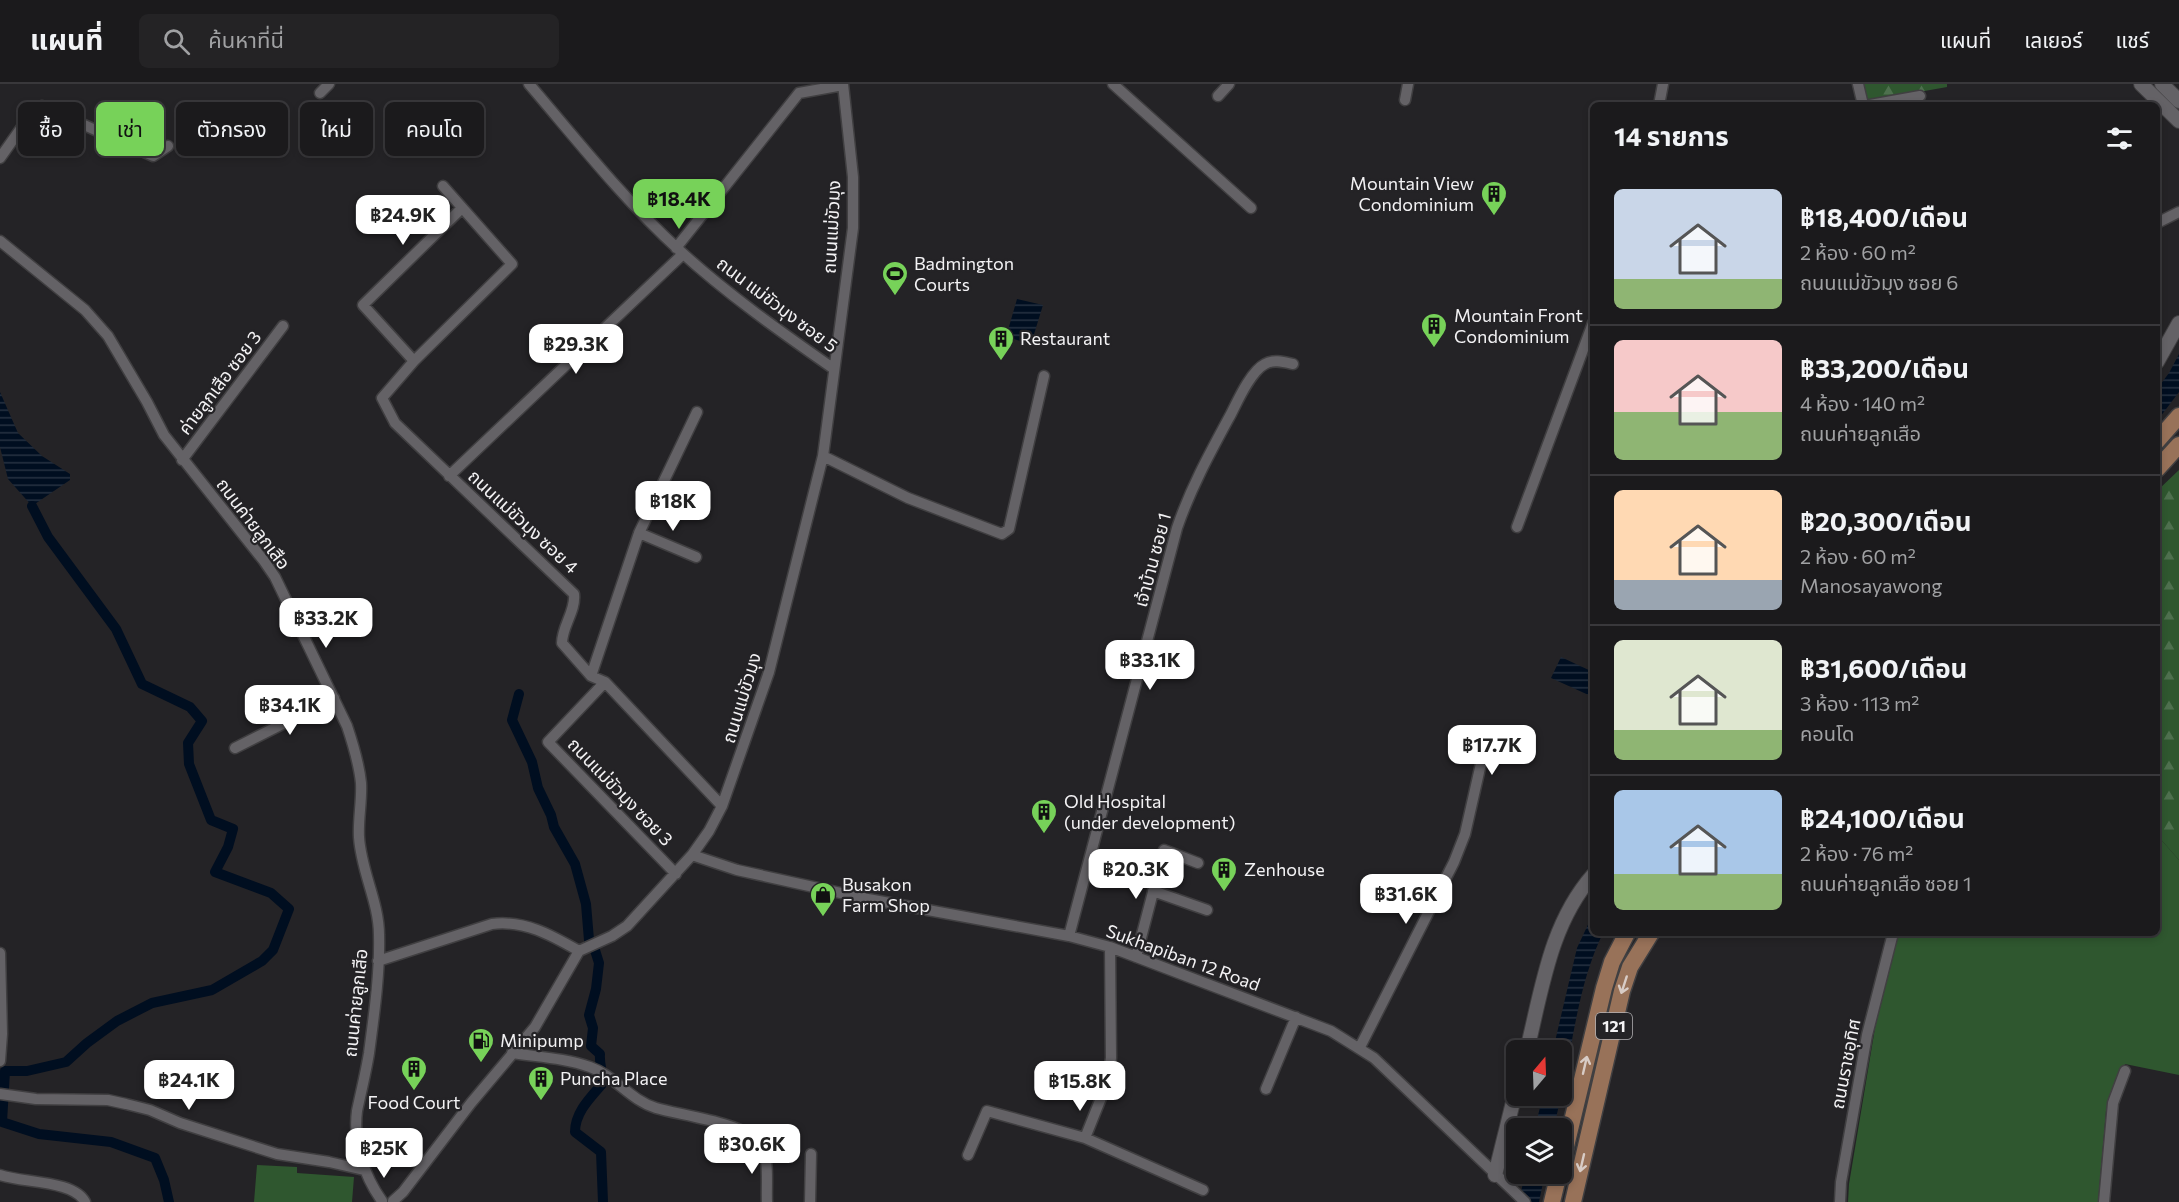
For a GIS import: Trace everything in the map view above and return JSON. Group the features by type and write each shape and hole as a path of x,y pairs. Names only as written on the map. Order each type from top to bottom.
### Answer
{"main road":[{"path":"2141,84 2159,102"},
{"path":"2162,84 2179,101"},
{"path":"2160,102 2179,121"},
{"path":"2160,357 2179,322"},
{"path":"2160,438 2179,416"},
{"path":"2160,466 2179,445"},
{"path":"1529,1040 1549,956 1556,936 1578,894 1590,879"},
{"name":"121","path":"1572,1121 1604,988 1612,962 1625,936"},
{"name":"121","path":"1573,1200 1622,991 1630,967 1649,936"},
{"path":"1499,1178 1513,1106"}],"street":[{"path":"320,93 329,84"},
{"name":"ถนน แม่ขัวมุง ซอย 5","path":"529,84 616,186 680,251 761,317 834,369"},
{"path":"1113,84 1251,208"},
{"path":"1218,96 1229,84"},
{"path":"1405,100 1408,84"},
{"path":"1660,102 1663,84"},
{"path":"1858,84 1862,102"},
{"path":"450,476 680,251 799,93 843,85"},
{"name":"ถนนแม่ขัวมุง","path":"579,951 612,936 627,926 676,874 709,831 722,806 769,672 823,456 853,228 853,177 843,85"},
{"path":"1887,102 1920,96"},
{"path":"0,158 34,110 42,106 153,156 168,146"},
{"path":"443,186 512,264 414,361 363,305 462,208"},
{"path":"2160,222 2179,212"},
{"name":"ถนนค่ายลูกเสือ","path":"0,241 85,310 108,336 164,435 275,577 347,726 355,750 361,784 359,837 379,934 369,1055 357,1113 358,1144 364,1170 373,1188 387,1202"},
{"name":"ค่ายลูกเสือ ซอย 3","path":"182,460 283,327"},
{"path":"1517,527 1590,331"},
{"name":"ถนนแม่ขัวมุง ซอย 4","path":"414,361 382,398 395,423 574,594 575,601 562,636 562,643 591,676 605,682 722,806"},
{"name":"เจ้าบ้าน ซอย 1","path":"1070,936 1177,528 1187,499 1216,440 1245,388 1259,369 1272,362 1293,364"},
{"path":"823,456 908,498 1002,534 1009,529 1044,376"},
{"path":"591,676 639,533 697,412"},
{"path":"639,533 696,557"},
{"name":"ถนนแม่ขัวมุง ซอย 3","path":"605,682 548,742 676,874"},
{"path":"235,748 334,698"},
{"path":"1360,1047 1454,862 1465,834 1487,736"},
{"path":"1136,957 1164,850 1198,863"},
{"name":"Sukhapiban 12 Road","path":"692,855 737,870 846,894 1070,936 1110,947 1331,1031 1360,1047 1374,1058 1525,1202"},
{"path":"1090,859 1207,910"},
{"path":"378,961 492,924 507,923 537,929 579,951 535,1027 471,1103 410,1184 387,1202"},
{"name":"ถนนราชอุทิศ","path":"1840,1202 1841,1182 1867,1035 1892,936"},
{"path":"1085,1138 1107,1083 1111,1058 1110,947"},
{"path":"0,953 2,1034 0,1061"},
{"path":"1266,1089 1296,1017"},
{"path":"513,1053 555,1059 588,1067 607,1075 638,1101 657,1108 703,1117 748,1135 759,1142 764,1153 767,1202"},
{"path":"2103,1202 2113,1102 2125,1071"},
{"path":"4,1095 36,1099 108,1100 277,1154 364,1170"},
{"path":"968,1155 987,1111 1085,1138 1203,1190"},
{"path":"810,1202 811,1154"},
{"path":"0,1175 66,1187 83,1197 85,1202"}],"green space":[{"path":"1863,84 1947,84 1947,87 1868,101"},
{"path":"2179,470 2179,860 2160,838 2160,488"},
{"path":"2160,838 2179,860 2179,1075 2125,1064 2106,1111 2098,1202 1848,1202 1875,1028 1898,936 2160,936"},
{"path":"257,1165 297,1167 297,1173 354,1177 352,1202 254,1202"}],"water":[{"path":"1017,299 1043,305 1031,344 1006,337"},
{"path":"2179,354 2179,392 2160,417 2160,385"},
{"path":"0,392 18,433 42,456 70,474 70,480 32,506 8,479 0,447"},
{"path":"1561,657 1590,671 1590,696 1551,678"},
{"path":"1590,920 1590,936 1602,936 1582,991 1572,1040 1555,1040 1577,948"},
{"path":"1540,1106 1559,1106 1556,1118 1537,1118"},
{"path":"1523,1184 1543,1184 1539,1202 1519,1202"}],"waterway":[{"path":"32,506 48,537 116,629 142,684 190,707 202,721 188,743 189,764 211,820 233,829 228,847 215,872 271,893 289,909 273,950 262,961 212,990 152,1003 117,1021 66,1062 27,1071 5,1071 2,1122 39,1134 111,1142 155,1158 164,1180 169,1202"},
{"path":"519,694 512,720 532,762 538,788 554,827 575,864 586,904 589,940"},
{"path":"594,947 599,963 596,989 589,1015 593,1028 591,1046 600,1054 603,1083 581,1111 575,1132 601,1152 603,1202"}],"place":[{"name":"Mountain View Condominium","path":"1494,217"},
{"name":"Badmington Courts","path":"895,297"},
{"name":"Mountain Front Condominium","path":"1434,349"},
{"name":"Restaurant","path":"1001,362"},
{"name":"Old Hospital (under development)","path":"1044,835"},
{"name":"Zenhouse","path":"1224,893"},
{"name":"Busakon Farm Shop","path":"823,918"},
{"name":"Minipump","path":"481,1064"},
{"name":"Food Court","path":"414,1092"},
{"name":"Puncha Place","path":"541,1102"}]}
